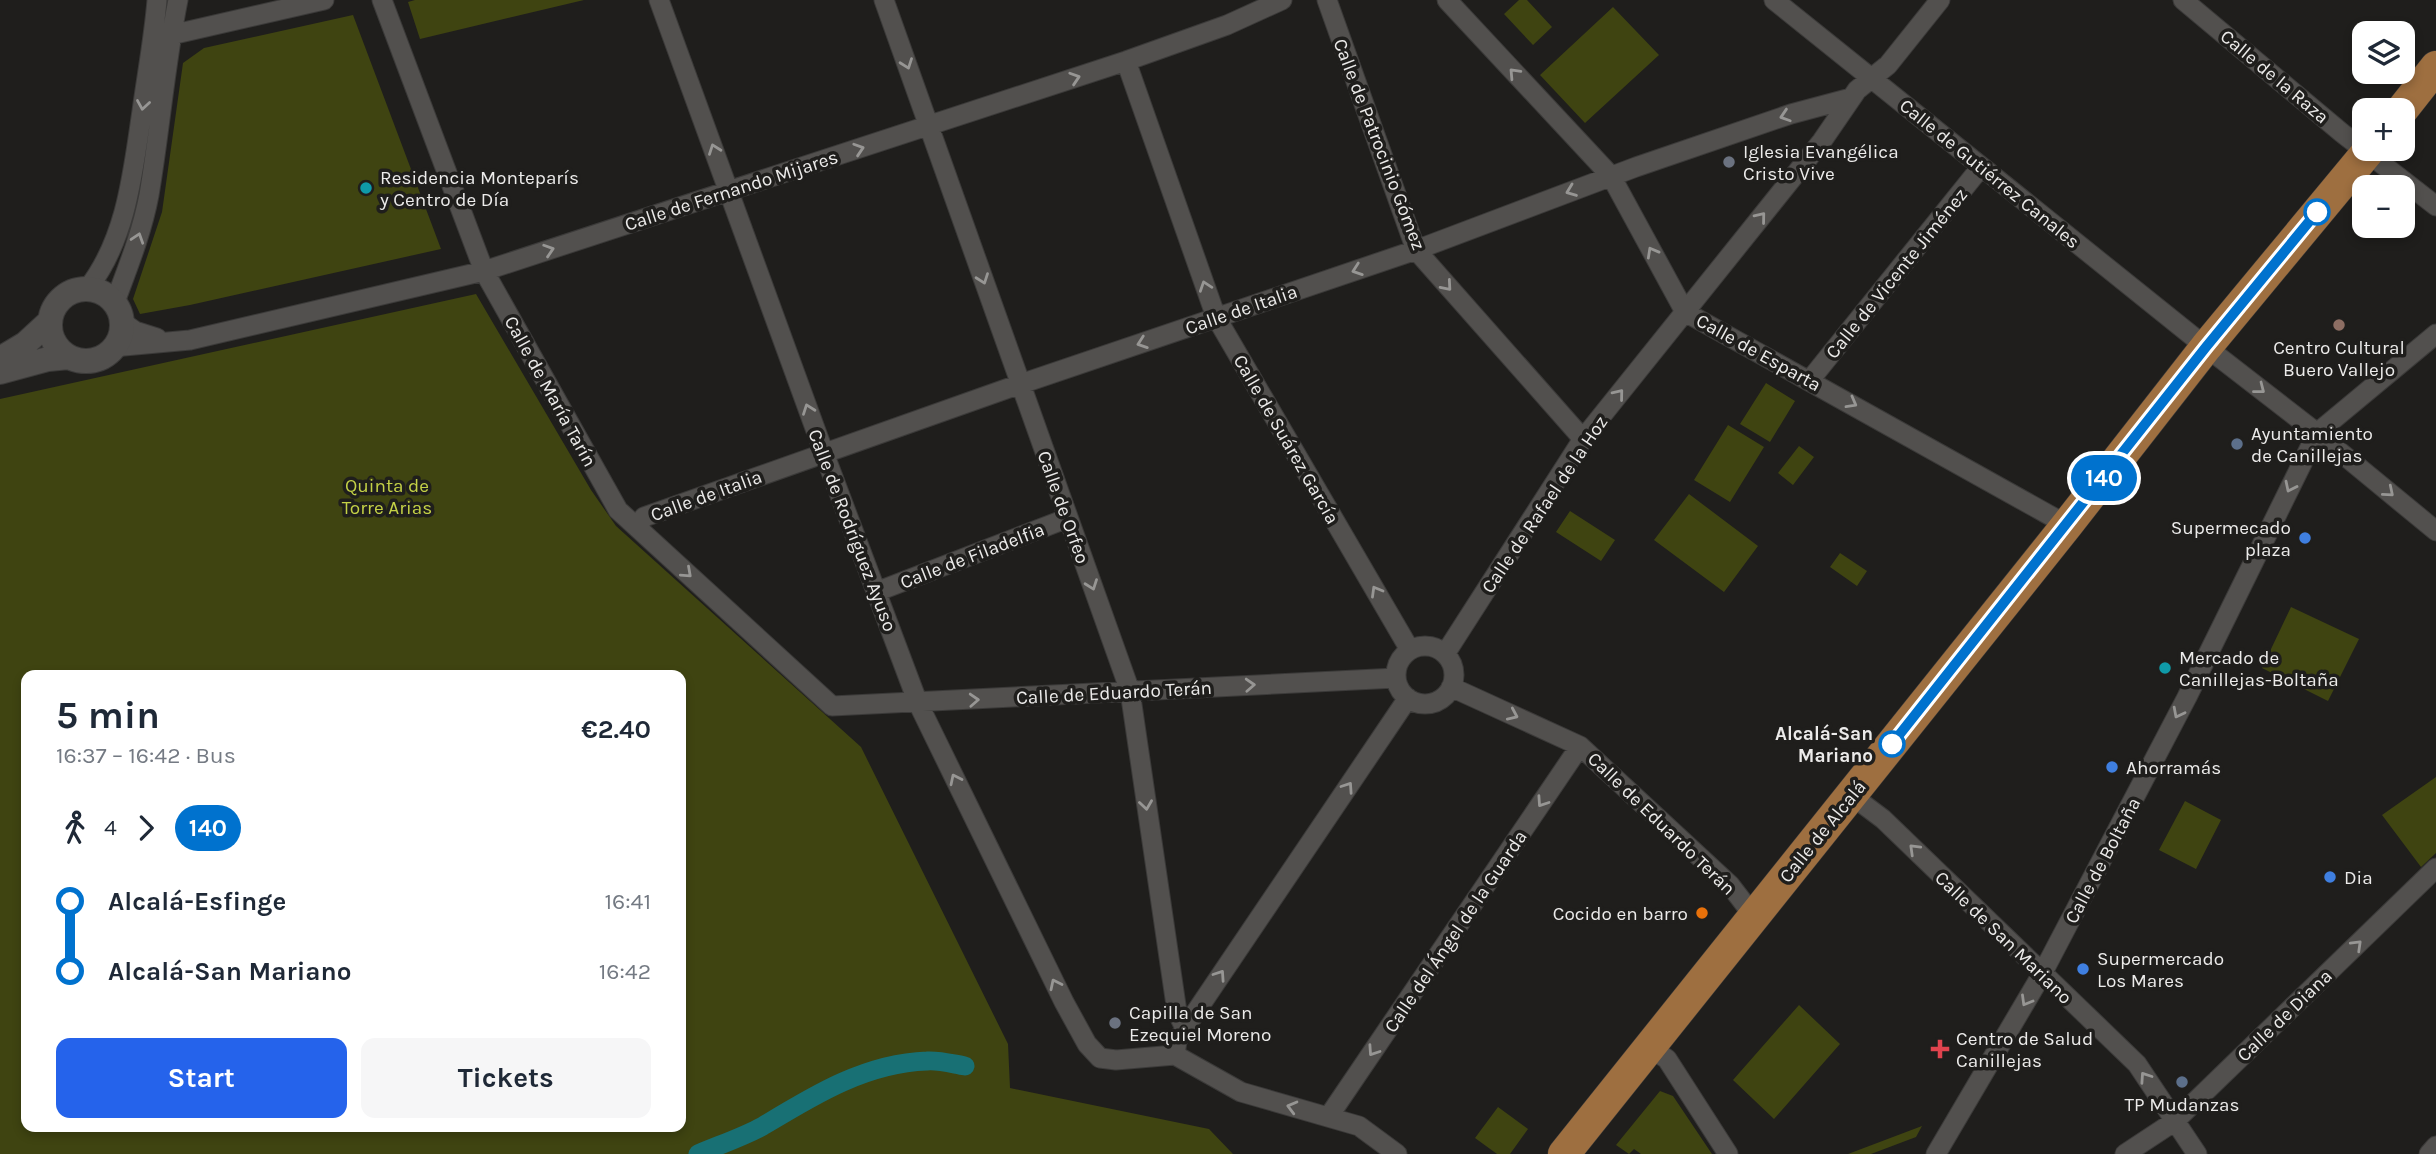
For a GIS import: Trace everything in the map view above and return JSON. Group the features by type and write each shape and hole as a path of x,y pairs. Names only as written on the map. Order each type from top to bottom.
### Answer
{"main road":[{"path":"2411,98 2436,67"},
{"name":"Calle de Alcalá","path":"1564,1154 2206,347 2359,161"}],"street":[{"path":"89,288 102,271 121,223 133,173 157,0"},
{"path":"118,311 104,293 89,288 73,290 53,309 51,334 60,351 79,361 93,361 106,355 119,338 118,311 149,196 178,0"},
{"path":"171,35 324,0"},
{"name":"Calle de María Tarín","path":"382,0 484,271 618,510 832,706"},
{"name":"Calle de Rodríguez Ayuso","path":"659,0 918,703 1064,1002 1087,1044 1100,1058 1116,1060 1175,1055"},
{"name":"Calle de Orfeo","path":"884,0 1130,691 1177,1012 1185,1028"},
{"name":"Calle de Fernando Mijares","path":"113,347 190,340 484,271 1126,61 1227,25 1282,0"},
{"name":"Calle de Patrocinio Gómez","path":"1327,0 1416,250 1583,439"},
{"name":"Calle de Esparta","path":"1447,0 1611,176 1685,312 2067,525"},
{"name":"Calle de Gutiérrez Canales","path":"1774,0 2436,531"},
{"name":"Calle de Rafael de la Hoz","path":"1445,654 1583,439 1822,141 1851,98 1888,65 1940,0"},
{"name":"Calle de la Raza","path":"2183,0 2352,137"},
{"name":"Calle de Suárez García","path":"1126,61 1216,317 1410,650"},
{"name":"Calle de Italia","path":"637,527 643,517 824,453 1416,250 1611,176 1791,114 1851,98"},
{"name":"Calle de la Raza","path":"2381,161 2436,206"},
{"name":"Calle de Vicente Jiménez","path":"1810,380 1981,167"},
{"name":"Calle de Fernando Mijares","path":"118,311 135,331 169,342"},
{"path":"0,359 25,344 50,321"},
{"name":"Calle de Boltaña","path":"1936,1154 2042,974 2187,697 2317,433 2436,334"},
{"path":"0,372 48,359 69,357"},
{"name":"Calle de Filadelfia","path":"876,592 1068,518"},
{"path":"1428,646 1445,654 1453,670 1451,687 1446,694 1423,704 1408,698 1398,686 1396,678 1399,662 1410,650 1428,646"},
{"name":"Calle de Eduardo Terán","path":"832,706 1396,678"},
{"name":"Calle de Eduardo Terán","path":"1451,687 1580,746 1730,885 1753,915"},
{"path":"1397,1154 1359,1126 1241,1092 1175,1055 1177,1041 1185,1028 1408,698"},
{"name":"Calle del Ángel de la Guarda","path":"1329,1116 1580,746"},
{"name":"Calle de San Mariano","path":"1852,795 1883,819 2137,1064 2197,1154"},
{"name":"Calle de Diana","path":"2125,1154 2175,1121 2436,868"},
{"path":"1649,1046 1667,1059 1728,1154"},
{"path":"2429,1154 2436,1146"}],"green space":[{"path":"584,0 420,39 408,2"},
{"path":"1519,0 1527,0 1552,27 1533,45 1504,14"},
{"path":"1613,7 1659,55 1585,123 1540,75"},
{"path":"353,15 441,249 140,314 133,299 162,212 183,63 204,48"},
{"name":"Quinta de Torre Arias","path":"476,294 591,490 616,526 861,747 1008,1044 1010,1088 1209,1129 1233,1154 0,1154 0,399"},
{"path":"1766,383 1795,401 1770,442 1740,424"},
{"path":"1728,425 1764,447 1730,502 1694,480"},
{"path":"1799,446 1814,457 1793,485 1778,473"},
{"path":"1689,494 1758,546 1724,592 1654,540"},
{"path":"1570,511 1615,540 1601,561 1556,532"},
{"path":"1840,553 1867,571 1857,586 1830,567"},
{"path":"2291,607 2359,639 2328,701 2262,668"},
{"path":"2436,777 2436,853 2421,867 2382,815"},
{"path":"2185,801 2221,820 2196,869 2159,850"},
{"path":"1799,1005 1840,1044 1774,1119 1733,1080"},
{"path":"1660,1091 1673,1096 1712,1154 1641,1154 1634,1149 1629,1154 1616,1145"},
{"path":"1498,1107 1528,1129 1510,1154 1497,1154 1475,1138"},
{"path":"1922,1126 1916,1137 1871,1154 1848,1154"}],"waterway":[{"path":"698,1154 755,1130 821,1092 862,1074 905,1063 927,1061 965,1066"}],"bus line":[{"name":"140","path":"1892,744 2206,347 2317,212"}],"place":[{"name":"Iglesia Evangélica Cristo Vive","path":"1729,162"},
{"name":"Residencia Monteparís y Centro de Día","path":"366,188"},
{"name":"Centro Cultural Buero Vallejo","path":"2339,325"},
{"name":"Ayuntamiento de Canillejas","path":"2237,444"},
{"name":"Supermecado plaza","path":"2305,538"},
{"name":"Mercado de Canillejas-Boltaña","path":"2165,668"},
{"name":"Alcalá-San Mariano","path":"1892,744"},
{"name":"Ahorramás","path":"2112,767"},
{"name":"Dia","path":"2330,877"},
{"name":"Cocido en barro","path":"1702,913"},
{"name":"Supermercado Los Mares","path":"2083,969"},
{"name":"Capilla de San Ezequiel Moreno","path":"1115,1023"},
{"name":"Centro de Salud Canillejas","path":"1940,1049"},
{"name":"TP Mudanzas","path":"2182,1082"}]}
